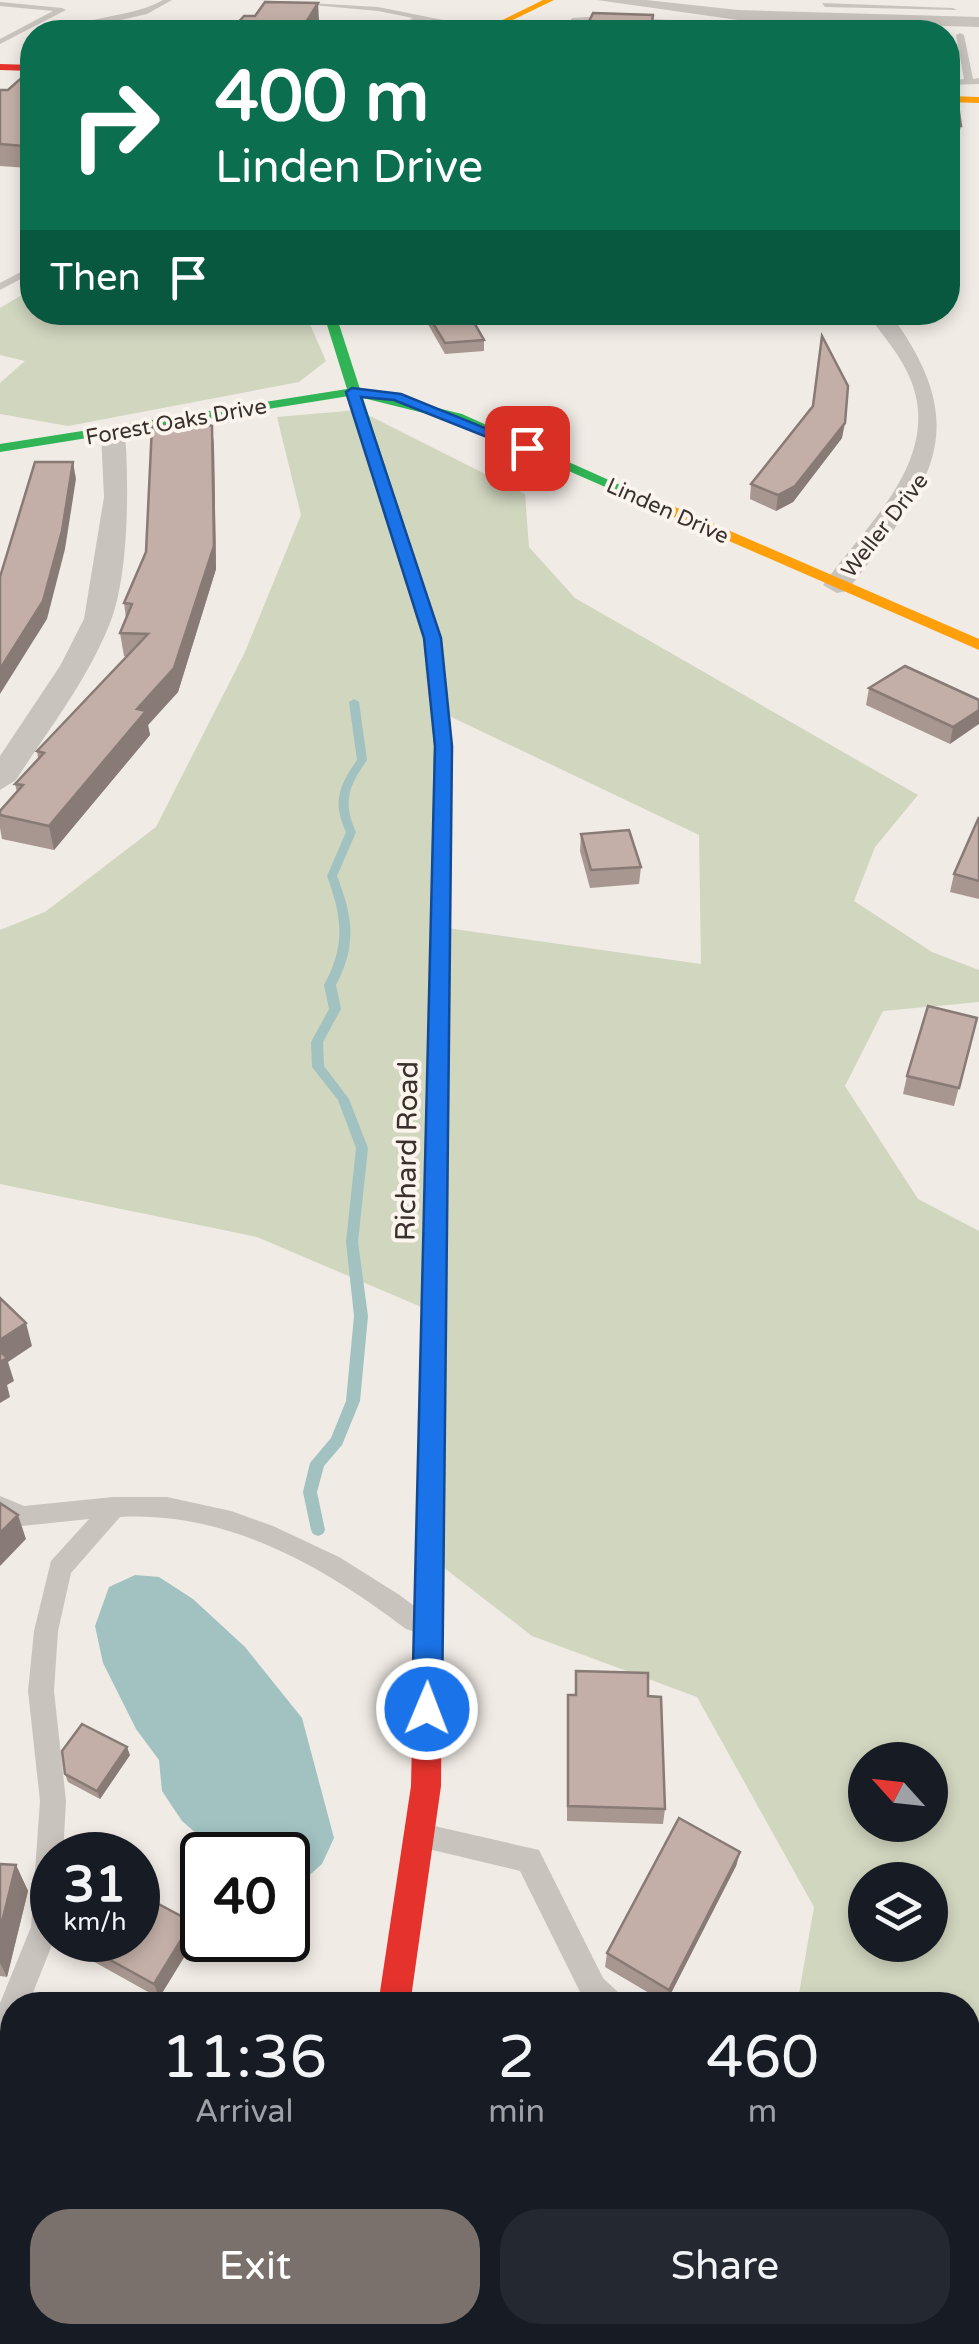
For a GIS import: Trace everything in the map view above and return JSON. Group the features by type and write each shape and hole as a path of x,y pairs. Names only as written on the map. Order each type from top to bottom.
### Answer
{"main road":[{"path":"512,20 550,0"},
{"name":"Richard Road","path":"333,325 432,638 444,746 426,1786 396,1992"},
{"name":"Forest Oaks Drive","path":"0,448 352,392"},
{"name":"Linden Drive","path":"352,392 396,396 466,421 979,645"}],"street":[{"path":"605,0 714,14 818,20"},
{"name":"Weller Drive","path":"838,585 932,463 946,426 945,401 929,364 890,325"},
{"path":"0,780 75,666 98,618 116,497 113,433"}],"lane":[{"path":"106,20 148,14 168,0"},
{"path":"261,0 440,20"},
{"path":"916,8 924,0"},
{"path":"948,20 964,0"},
{"path":"810,18 828,3 954,10"},
{"path":"0,4 66,8 43,20"},
{"path":"416,20 424,16"},
{"path":"574,20 630,20"},
{"path":"976,28 960,36 976,88"},
{"path":"0,1506 22,1516 166,1507 230,1520 374,1588 428,1632"},
{"path":"19,1992 45,1926 53,1801 41,1691 46,1631 60,1568 111,1511"},
{"path":"418,1836 529,1860 597,1992"}],"green space":[{"path":"20,296 20,325 310,325 326,361 299,382 68,426 0,414 0,383 25,361 0,355 0,308"},
{"path":"358,410 525,494 529,547 575,598 918,795 875,847 854,901 932,952 979,970 979,1002 883,1011 845,1086 918,1199 979,1231 979,1992 799,1992 814,1907 697,1697 532,1636 429,1556 433,1312 257,1237 0,1184 0,930 45,912 156,827 245,652 301,515 277,417","holes":["441,712 699,835 701,964 440,927"]}],"water":[{"path":"135,1575 159,1577 193,1599 245,1647 302,1718 334,1838 322,1864 310,1875 310,1832 195,1832 182,1821 162,1791 159,1760 136,1729 103,1663 95,1626 109,1587"}],"building":[{"path":"265,2 318,3 307,20 240,20 255,16"},
{"path":"593,13 653,15 652,20 590,20"},
{"path":"20,79 20,146 0,144 0,90 8,90"},
{"path":"434,325 475,325 484,340 445,343"},
{"path":"822,336 848,386 845,423 795,486 778,495 751,484 813,406"},
{"path":"152,426 212,426 214,546 174,668 137,709 146,711 49,826 0,815 23,785 15,784 44,753 37,751 148,634 120,633 132,604 124,603 146,552"},
{"path":"35,462 73,462 62,531 43,601 0,669 0,577"},
{"path":"905,666 979,700 979,710 953,727 869,688"},
{"path":"979,817 979,881 954,874"},
{"path":"629,830 641,867 591,870 581,834"},
{"path":"928,1006 977,1018 959,1088 907,1076"},
{"path":"0,1298 26,1323 0,1340"},
{"path":"0,1503 18,1515 0,1533"},
{"path":"576,1671 648,1673 648,1696 661,1697 665,1809 568,1806 568,1695 576,1695"},
{"path":"82,1724 127,1747 97,1791 65,1774 62,1751"},
{"path":"679,1818 740,1852 669,1990 607,1953"},
{"path":"0,1864 16,1865 0,1930"},
{"path":"160,1905 180,1916 180,1942 154,1984 114,1962 160,1962"}],"waterway":[{"path":"318,1530 310,1492 317,1463 337,1441 353,1401 361,1316 352,1242 362,1148 343,1099 318,1067 317,1042 335,1009 330,985 345,944 345,918 332,876 351,832 343,812 343,794 362,760 354,702"}],"traffic: fast":[{"path":"333,325 433,639 443,746 441,854"},
{"path":"0,448 352,392 387,397 457,417 624,490"}],"traffic: slow":[{"path":"508,20 550,0"},
{"path":"960,99 979,100"},
{"path":"624,490 979,645"},
{"path":"433,1331 441,854"}],"traffic: jam":[{"path":"0,67 20,68"},
{"path":"396,1992 426,1786 433,1331"}],"route":[{"path":"427,1709 444,746 432,638 352,392 396,396 527,448"}]}
